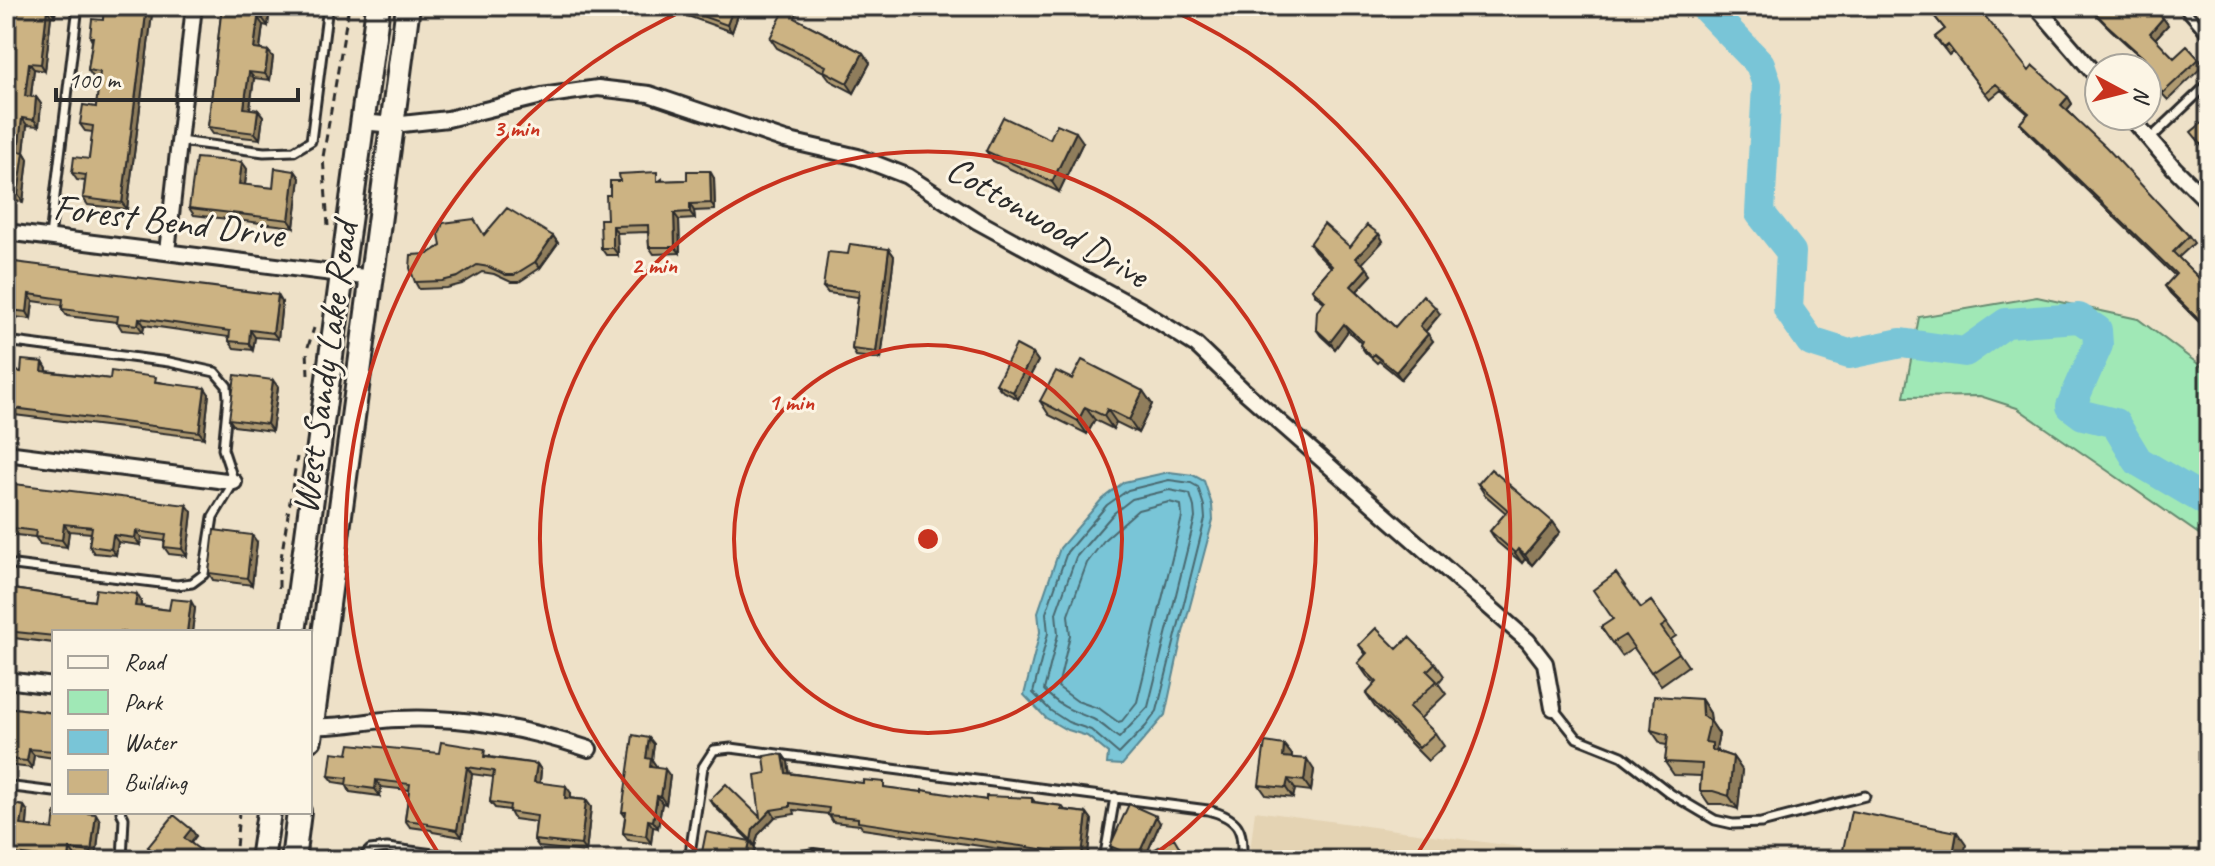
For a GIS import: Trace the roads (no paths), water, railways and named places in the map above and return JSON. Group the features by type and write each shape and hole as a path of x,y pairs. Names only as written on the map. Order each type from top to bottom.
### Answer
{"main road":[{"name":"West Sandy Lake Road","path":"294,630 378,6"},
{"name":"West Sandy Lake Road","path":"312,725 408,6"},
{"path":"262,860 269,814"},
{"path":"293,860 299,814"}],"street":[{"path":"167,252 194,6"},
{"path":"2036,6 2083,60"},
{"name":"Cottonwood Drive","path":"362,122 393,125 448,119 542,96 598,88 649,94 785,140 858,157 907,176 977,221 1142,311 1196,345 1528,641 1545,663 1553,708"},
{"path":"2144,132 2209,203"},
{"name":"Forest Bend Drive","path":"6,232 372,278"},
{"path":"6,453 234,482"},
{"path":"6,680 52,686"},
{"path":"312,732 399,718 453,718 538,732 589,749"},
{"path":"800,860 813,857 835,860"}],"lane":[{"path":"50,237 78,6"},
{"path":"179,141 264,152 294,151 311,141 328,6"},
{"path":"2182,6 2209,37"},
{"path":"2150,139 2209,83"},
{"path":"6,341 169,362 215,372 227,386 223,449 234,482 213,517 204,574 192,583 177,585 6,564"},
{"path":"1553,708 1577,738 1622,756 1671,794 1715,820 1733,824 1761,823 1865,796"},
{"path":"689,860 703,767 714,750 731,748 1208,810 1227,815 1239,827 1244,842 1241,860"},
{"path":"6,786 52,792"},
{"path":"1104,860 1115,797"},
{"path":"122,814 122,860"},
{"path":"361,860 370,850 387,848 480,860"}],"water":[{"path":"1169,472 1193,475 1204,481 1213,520 1165,715 1122,765 1107,764 1108,753 1087,736 1065,729 1046,718 1024,695 1040,632 1038,612 1060,548 1102,499 1124,482"}],"waterway":[{"path":"1704,6 1760,64 1767,85 1760,213 1791,252 1788,309 1811,342 1849,354 1901,343 1965,352 2006,323 2079,318 2097,330 2098,345 2071,406 2083,415 2115,423 2138,461 2209,503"}]}
